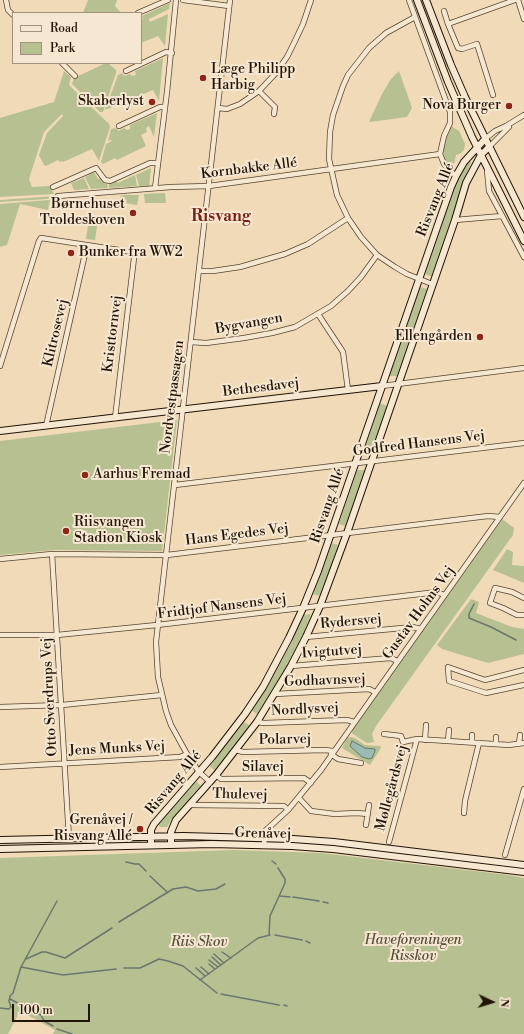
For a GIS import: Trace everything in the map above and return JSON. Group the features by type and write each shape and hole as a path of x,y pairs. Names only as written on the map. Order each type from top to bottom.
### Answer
{"street":[{"path":"6,0 8,10 12,14"},
{"path":"140,12 168,0"},
{"path":"155,188 172,53 176,0"},
{"path":"183,0 229,6"},
{"name":"Nordvestpassagen","path":"210,782 199,772 171,725 162,695 156,657 157,625 161,607 182,410 230,0"},
{"path":"218,108 227,109 240,104 259,91 275,74 287,57 303,24 311,0"},
{"path":"409,0 450,112 450,123 444,136 440,154 448,169 456,176"},
{"path":"417,0 448,82 486,166 524,241"},
{"path":"426,0 451,65 485,139 524,217"},
{"path":"448,24 516,0 524,19"},
{"path":"444,11 458,48 462,49 477,44 494,95"},
{"path":"415,17 386,33 374,43 348,75 333,115 329,149 331,169 337,195 348,218 361,236 377,255 395,267 432,284"},
{"path":"142,63 166,52 172,53"},
{"path":"63,64 75,76"},
{"path":"126,71 141,64"},
{"path":"259,91 275,107 274,114"},
{"path":"119,126 160,107 165,107"},
{"path":"489,147 524,115"},
{"path":"485,139 495,131 515,122"},
{"name":"Risvang Allé","path":"151,845 151,830 154,824 232,731 263,686 279,658 303,608 331,535 456,176 464,162 485,139"},
{"name":"Risvang Allé","path":"171,845 173,826 176,820 216,776 257,722 275,694 306,637 320,606 347,533 455,220 466,182 481,155 489,147"},
{"name":"Kornbakke Allé","path":"58,196 155,188 209,186 440,154"},
{"path":"53,187 96,168 105,180 110,181 150,163 158,163"},
{"path":"486,166 489,191 524,257"},
{"name":"Risvang Allé","path":"455,220 502,216"},
{"path":"199,271 213,271 240,267 285,254 308,244 348,218"},
{"path":"0,366 41,238 87,245"},
{"name":"Kristtornvej","path":"87,245 133,253 134,258 115,418"},
{"name":"Klitrosevej","path":"46,426 87,245"},
{"name":"Bygvangen","path":"191,342 206,343 272,334 295,327 331,306 361,277 377,255"},
{"path":"318,314 343,352 348,390"},
{"name":"Bethesdavej","path":"0,432 524,368"},
{"name":"Godfred Hansens Vej","path":"174,485 524,443"},
{"name":"Gustav Holms Vej","path":"264,838 265,831 288,810 311,783 524,483"},
{"name":"Hans Egedes Vej","path":"0,559 52,554 166,555 488,516 500,517"},
{"name":"Otto Sverdrups Vej","path":"52,554 69,838"},
{"path":"524,598 512,592 495,588 490,604 503,608 517,615 524,615"},
{"name":"Fridtjof Nansens Vej","path":"0,635 57,635 157,625 437,592 444,595"},
{"name":"Rydersvej","path":"306,637 413,627 421,629"},
{"name":"Ivigtutvej","path":"291,666 391,658 397,661"},
{"path":"524,670 485,680 448,667 449,681 486,693 524,685"},
{"name":"Godhavnsvej","path":"275,694 369,689 375,692"},
{"path":"0,707 62,705 162,695"},
{"name":"Nordlysvej","path":"257,722 347,720 354,722"},
{"path":"425,740 426,725"},
{"path":"448,741 449,730"},
{"path":"384,734 401,736 403,742 417,739 509,745 522,743 520,735"},
{"path":"472,735 472,742"},
{"path":"496,737 496,744"},
{"name":"Møllegårdsvej","path":"389,842 417,739"},
{"path":"464,813 465,801 479,743"},
{"name":"Polarvej","path":"236,750 243,752 326,750 332,753"},
{"path":"332,753 338,759 361,763"},
{"name":"Jens Munks Vej","path":"0,767 180,757 187,754"},
{"name":"Silavej","path":"216,776 222,779 304,778 311,783"},
{"path":"505,855 524,789"},
{"path":"299,798 311,811 335,814 368,814"},
{"name":"Thulevej","path":"190,805 284,806 288,810"},
{"path":"366,825 369,805"},
{"name":"Grenåvej","path":"0,840 171,836 264,838 334,842 524,865"},
{"path":"264,838 264,846"},
{"name":"Grenåvej","path":"0,849 151,845 264,846 333,849 524,872"}],"green space":[{"path":"88,0 117,0 115,6 120,12 83,12"},
{"path":"170,3 169,9 149,19 150,22 168,14 165,46 158,36 142,43 142,16"},
{"path":"163,58 159,101 153,90 105,110 118,75 122,73 124,76 130,74 132,76 136,75 135,71"},
{"path":"104,64 109,64 116,70 103,112 100,112 72,84 74,78"},
{"path":"64,71 71,77 69,85 109,124 110,127 99,161 92,149 63,162 58,160 46,166 44,165 39,155 47,133 63,116 62,114 44,132 29,179 32,187 50,186 54,194 0,197 0,118 54,102"},
{"path":"399,71 412,108 407,117 369,122 382,94 391,79"},
{"path":"157,113 154,137 149,126 146,128 147,132 141,135 146,146 117,160 115,158 103,164 101,162 106,144 112,141 108,141 111,129 117,128 118,131 124,128 127,130 130,129 130,125"},
{"path":"451,126 459,131 465,144 464,150 456,155 454,165 452,166 447,164 444,159 443,150 446,135"},
{"path":"469,159 471,163 461,186 432,277 425,274 456,182"},
{"path":"151,168 149,187 139,186 136,175"},
{"path":"94,172 98,179 100,178 107,184 108,188 91,189 85,177"},
{"path":"135,175 137,186 109,188 109,184 117,181 118,183"},
{"path":"84,178 89,189 74,190 71,183"},
{"path":"165,193 166,203 145,203 144,194"},
{"path":"121,195 139,195 137,205 119,202"},
{"path":"56,196 47,199 0,202 0,200"},
{"path":"50,200 48,210 20,204 7,245 0,247 0,204"},
{"path":"89,219 98,220 95,240 86,239"},
{"path":"420,287 427,289 397,376 389,376"},
{"path":"380,403 387,406 370,454 364,452"},
{"name":"Aarhus Fremad","path":"177,420 162,551 55,550 0,555 0,441"},
{"path":"357,470 365,470 345,526 339,524"},
{"path":"502,519 514,528 513,535 376,726 372,734 374,742 365,742 351,731"},
{"path":"331,543 338,545 329,571 319,596 313,594"},
{"path":"507,549 513,552 512,565 524,566 524,583 493,570"},
{"path":"471,599 479,602 476,613 512,627 524,629 524,654 488,663 442,649 437,645"},
{"path":"311,614 301,639 288,664 257,714 251,710 278,667 291,643 303,615"},
{"path":"244,722 249,725 249,728 215,771 210,766"},
{"path":"347,738 355,738 365,745 380,746 381,748 370,765 342,748"},
{"path":"196,781 201,786 191,796 192,797 172,819 167,827 160,827 158,824"},
{"path":"114,840 141,840 141,843 0,846 102,843"},
{"name":"Riis Skov","path":"233,850 321,853 524,878 524,1034 53,1034 55,1030 20,1011 8,1034 0,1034 0,858"}],"water":[{"path":"352,741 365,748 375,749 372,758 369,759 362,757 350,746"}],"waterway":[{"path":"474,604 469,614 469,618 516,640"},
{"path":"272,861 276,864"},
{"path":"126,862 139,864 146,871"},
{"path":"269,935 270,916 285,883 285,879 278,868"},
{"path":"150,876 167,892"},
{"path":"119,922 173,889 186,887 198,891 216,889 225,884"},
{"path":"280,896 290,897"},
{"path":"293,897 319,901"},
{"path":"0,1008 9,1009 11,1007 9,1001 10,996 13,993 21,967 57,901"},
{"path":"323,902 328,903"},
{"path":"26,959 42,952 65,958 112,928"},
{"path":"200,980 258,938 270,935"},
{"path":"275,935 302,940"},
{"path":"306,941 310,943"},
{"path":"222,952 231,958"},
{"path":"214,954 224,963"},
{"path":"212,957 221,965"},
{"path":"124,968 140,968 159,959 168,961 183,966 217,993"},
{"path":"209,960 218,967"},
{"path":"209,964 215,969"},
{"path":"21,967 63,975 116,969"},
{"path":"201,967 209,974"},
{"path":"196,968 205,976"},
{"path":"221,994 279,1005"},
{"path":"10,999 41,1015 44,1021 53,1026"},
{"path":"57,1029 72,1034"}],"place":[{"name":"Læge Philipp Harbig","path":"203,78"},
{"name":"Skaberlyst","path":"152,102"},
{"name":"Nova Burger","path":"509,106"},
{"name":"Børnehuset Troldeskoven","path":"133,213"},
{"name":"Bunker fra WW2","path":"71,253"},
{"name":"Ellengården","path":"480,337"},
{"name":"Aarhus Fremad","path":"85,475"},
{"name":"Riisvangen Stadion Kiosk","path":"66,531"},
{"name":"Grenåvej / Risvang Allé","path":"140,829"}],"district":[{"name":"Risvang","path":"221,217"}],"park label":[{"name":"Haveforeningen Risskov","path":"413,950"}]}
